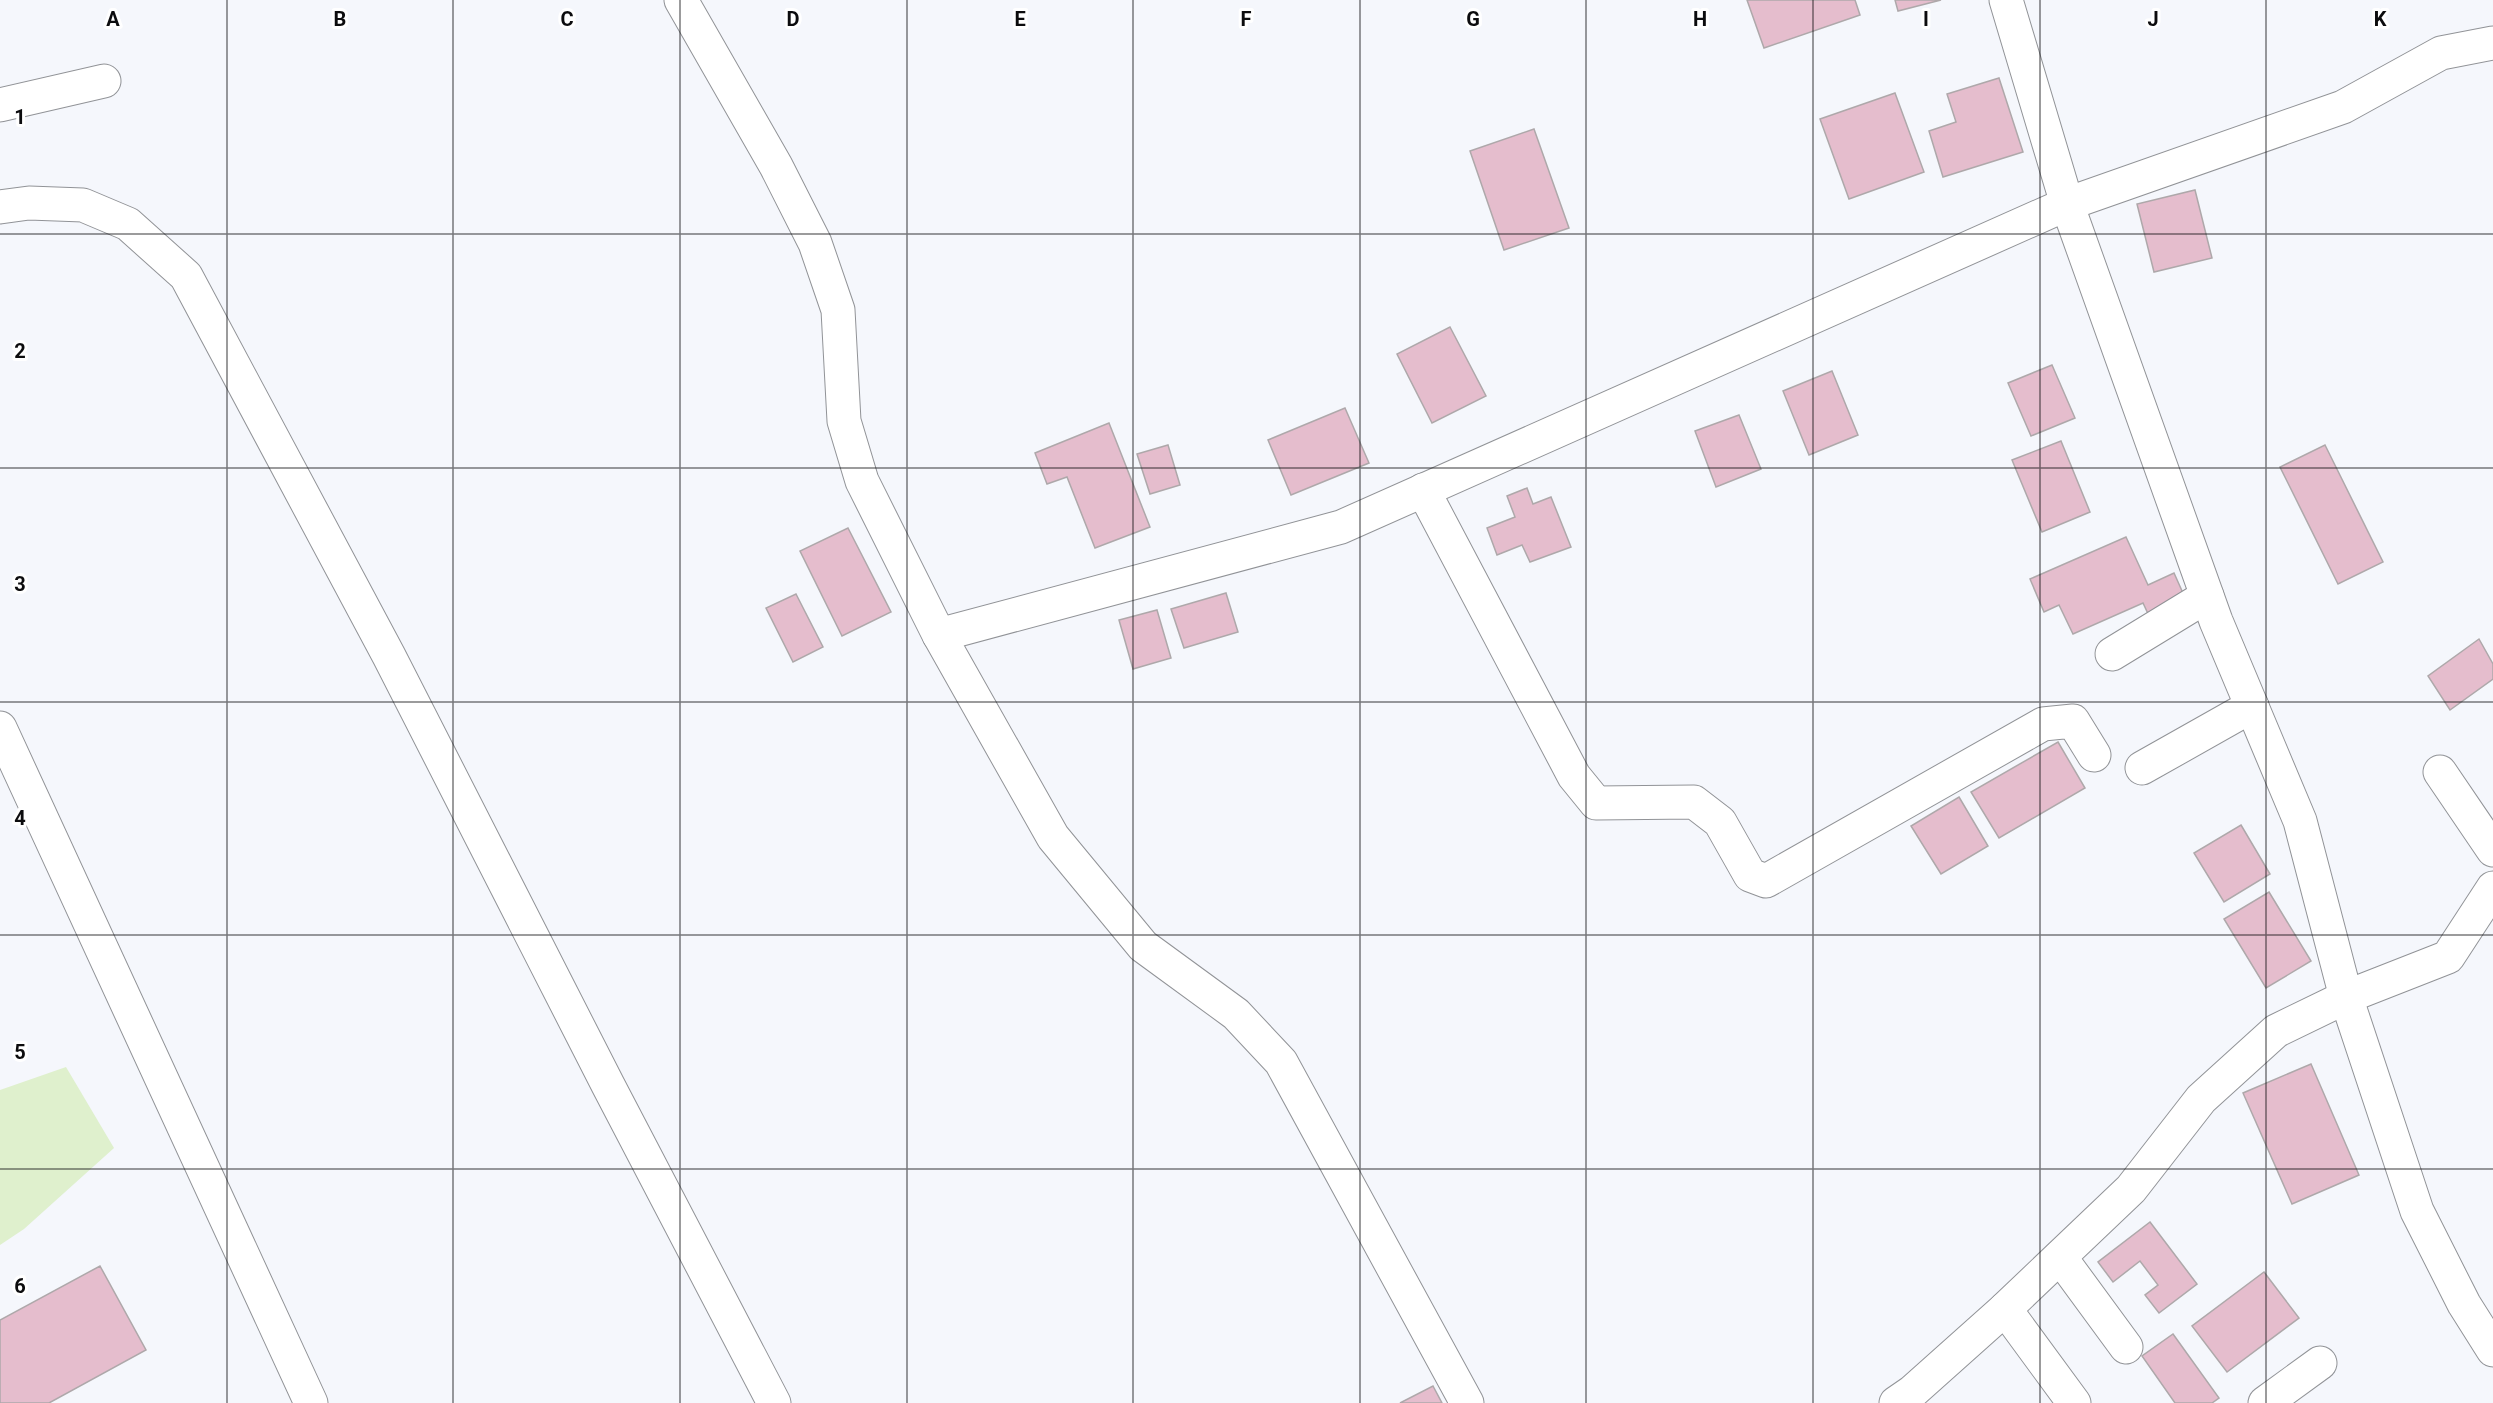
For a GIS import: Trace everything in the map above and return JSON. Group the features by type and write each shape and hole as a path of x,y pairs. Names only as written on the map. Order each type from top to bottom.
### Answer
{"street":[{"path":"681,0 776,166 815,243 838,310 844,421 862,481 939,635 1053,837 1143,946 1236,1014 1281,1062 1467,1403"},
{"path":"2006,0 2067,204 2207,596 2300,821 2346,997 2417,1211 2463,1304 2493,1350"},
{"path":"939,635 1341,527 2067,204 2343,107 2442,53 2493,43"},
{"path":"0,105 104,81"},
{"path":"0,207 28,202 83,205 128,224 186,276 389,656 608,1085 774,1403"},
{"path":"1423,490 1574,776 1596,803 1694,802 1720,822 1750,875 1766,881 2043,724 2073,722 2094,755"},
{"path":"2112,654 2207,596"},
{"path":"2142,768 2252,706"},
{"path":"0,728 311,1403"},
{"path":"2440,772 2493,850"},
{"path":"1896,1403 1912,1392 2005,1309 2131,1189 2200,1099 2276,1031 2346,997 2448,957 2493,888"},
{"path":"2060,1257 2126,1347"},
{"path":"2005,1309 2074,1403"},
{"path":"2265,1403 2320,1363"}],"green space":[{"path":"66,1067 114,1148 24,1229 0,1245 0,1090"}],"building":[{"path":"1747,0 1855,0 1860,15 1764,48"},
{"path":"1895,0 1941,0 1898,11"},
{"path":"1999,78 2023,152 1943,177 1929,131 1956,122 1947,94"},
{"path":"1895,93 1924,172 1849,199 1820,119"},
{"path":"1534,129 1569,228 1504,250 1470,151"},
{"path":"2195,190 2212,258 2154,272 2137,204"},
{"path":"1450,327 1486,396 1432,423 1397,354"},
{"path":"2052,365 2075,418 2031,436 2008,383"},
{"path":"1832,371 1858,435 1809,455 1783,391"},
{"path":"1345,408 1369,463 1291,495 1268,440"},
{"path":"1739,415 1761,469 1716,487 1695,431"},
{"path":"1109,423 1150,527 1095,548 1067,477 1047,484 1035,453"},
{"path":"2061,441 2090,512 2042,532 2012,460"},
{"path":"1168,445 1180,485 1150,494 1137,454"},
{"path":"2325,445 2383,562 2338,584 2280,467"},
{"path":"1527,488 1533,504 1551,497 1571,547 1530,562 1522,545 1497,555 1487,528 1515,517 1507,496"},
{"path":"848,528 891,612 842,636 800,551"},
{"path":"2126,537 2148,585 2174,573 2187,602 2150,618 2143,603 2073,634 2059,605 2044,612 2030,579"},
{"path":"1226,593 1238,632 1184,648 1171,609"},
{"path":"796,594 823,647 793,662 766,608"},
{"path":"1157,610 1171,658 1133,669 1119,620"},
{"path":"2479,639 2493,664 2493,679 2450,710 2428,676"},
{"path":"2058,742 2085,788 1999,838 1971,792"},
{"path":"1959,797 1988,846 1941,874 1911,826"},
{"path":"2241,825 2270,874 2224,902 2194,853"},
{"path":"2269,892 2311,961 2266,988 2224,919"},
{"path":"2311,1064 2359,1175 2292,1204 2243,1093"},
{"path":"2150,1222 2197,1284 2159,1313 2145,1295 2158,1285 2140,1261 2113,1282 2098,1262"},
{"path":"100,1266 146,1350 49,1403 0,1403 0,1320"},
{"path":"2264,1272 2299,1318 2227,1372 2192,1326"},
{"path":"2173,1334 2219,1398 2212,1403 2175,1403 2142,1356"},
{"path":"1433,1386 1442,1403 1400,1403"}]}
